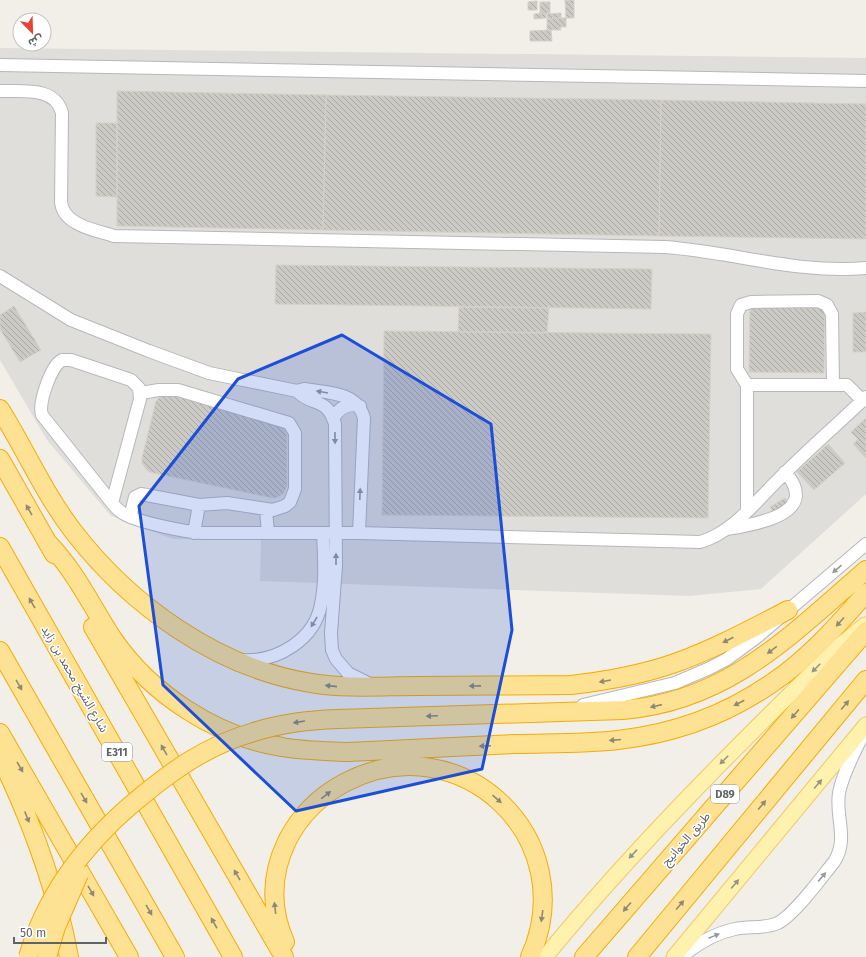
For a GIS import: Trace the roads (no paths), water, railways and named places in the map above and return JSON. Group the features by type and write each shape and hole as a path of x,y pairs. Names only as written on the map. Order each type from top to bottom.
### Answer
{"highway":[{"path":"0,409 62,516 103,564 150,608 197,641 228,657 263,671 310,683 351,687 571,685 624,677 650,671 700,653 788,610"},
{"path":"0,459 49,544 124,682 284,957"},
{"path":"49,544 73,572 114,639 135,666 159,689 187,709 216,726 248,738 281,747 314,751 616,740 663,732 709,717 772,684 802,661 824,640 866,593"},
{"name":"شارع الشيخ محمد بن زايد","path":"0,547 233,957"},
{"path":"28,957 48,907 71,869 96,838 133,803 177,768 227,741 281,725 338,719 647,708 677,700 716,685 738,674 778,646 866,570"},
{"name":"طريق الخوانيج","path":"584,957 866,631"},
{"path":"0,652 176,957"},
{"path":"637,957 866,680"},
{"path":"0,733 129,957"},
{"path":"0,756 29,823 46,870 63,925 69,957"},
{"path":"294,957 280,928 276,915 274,889 280,857 296,825 316,803 339,785 366,773 395,767 410,766 451,772 476,784 499,800 509,810 526,833 537,860 543,888 542,917 530,957"},
{"path":"47,957 65,903 85,864 108,832 133,803"}],"main road":[{"path":"545,957 597,894 658,827 838,647 866,624"},
{"path":"674,957 866,726"}],"street":[{"path":"0,64 866,81"},
{"path":"0,91 41,93 55,100 62,113 61,202 63,211 71,221 114,236 665,247 700,251 794,267 828,270 866,268"},
{"path":"0,276 71,320 209,373 297,390 304,389 352,399 360,406 364,418 359,533"},
{"path":"747,510 748,385 737,369 736,314 741,306 751,302 818,301 827,305 832,314 833,385"},
{"path":"112,503 141,393 136,383 131,380 67,360 56,365 41,402 41,411 44,419 112,503 120,511 130,517 194,532 359,533 691,542 708,540 727,529 785,472 864,399 847,385 748,385"},
{"path":"130,517 135,497 141,494 199,505 227,503 266,510 273,510 285,506 294,496 295,433 290,423 178,390 159,390 141,393"},
{"path":"228,657 239,660 261,659 272,657 291,648 306,634 318,616 329,592 336,533 336,431 334,419 326,407 321,403 302,396 297,390"},
{"path":"334,419 336,414 344,407 349,405 360,406"},
{"path":"727,529 766,522 793,506 797,496 796,489 793,482 785,472"},
{"path":"194,532 199,505"},
{"path":"266,510 268,533"},
{"path":"323,533 329,592 332,650 336,659 348,673 356,679 375,686 385,686"},
{"path":"555,712 657,688 693,676 710,668 742,649 866,544"},
{"path":"681,957 698,944 721,933 735,929 772,925 784,919 834,862 840,851 842,838 838,810 840,791 866,726"}]}
